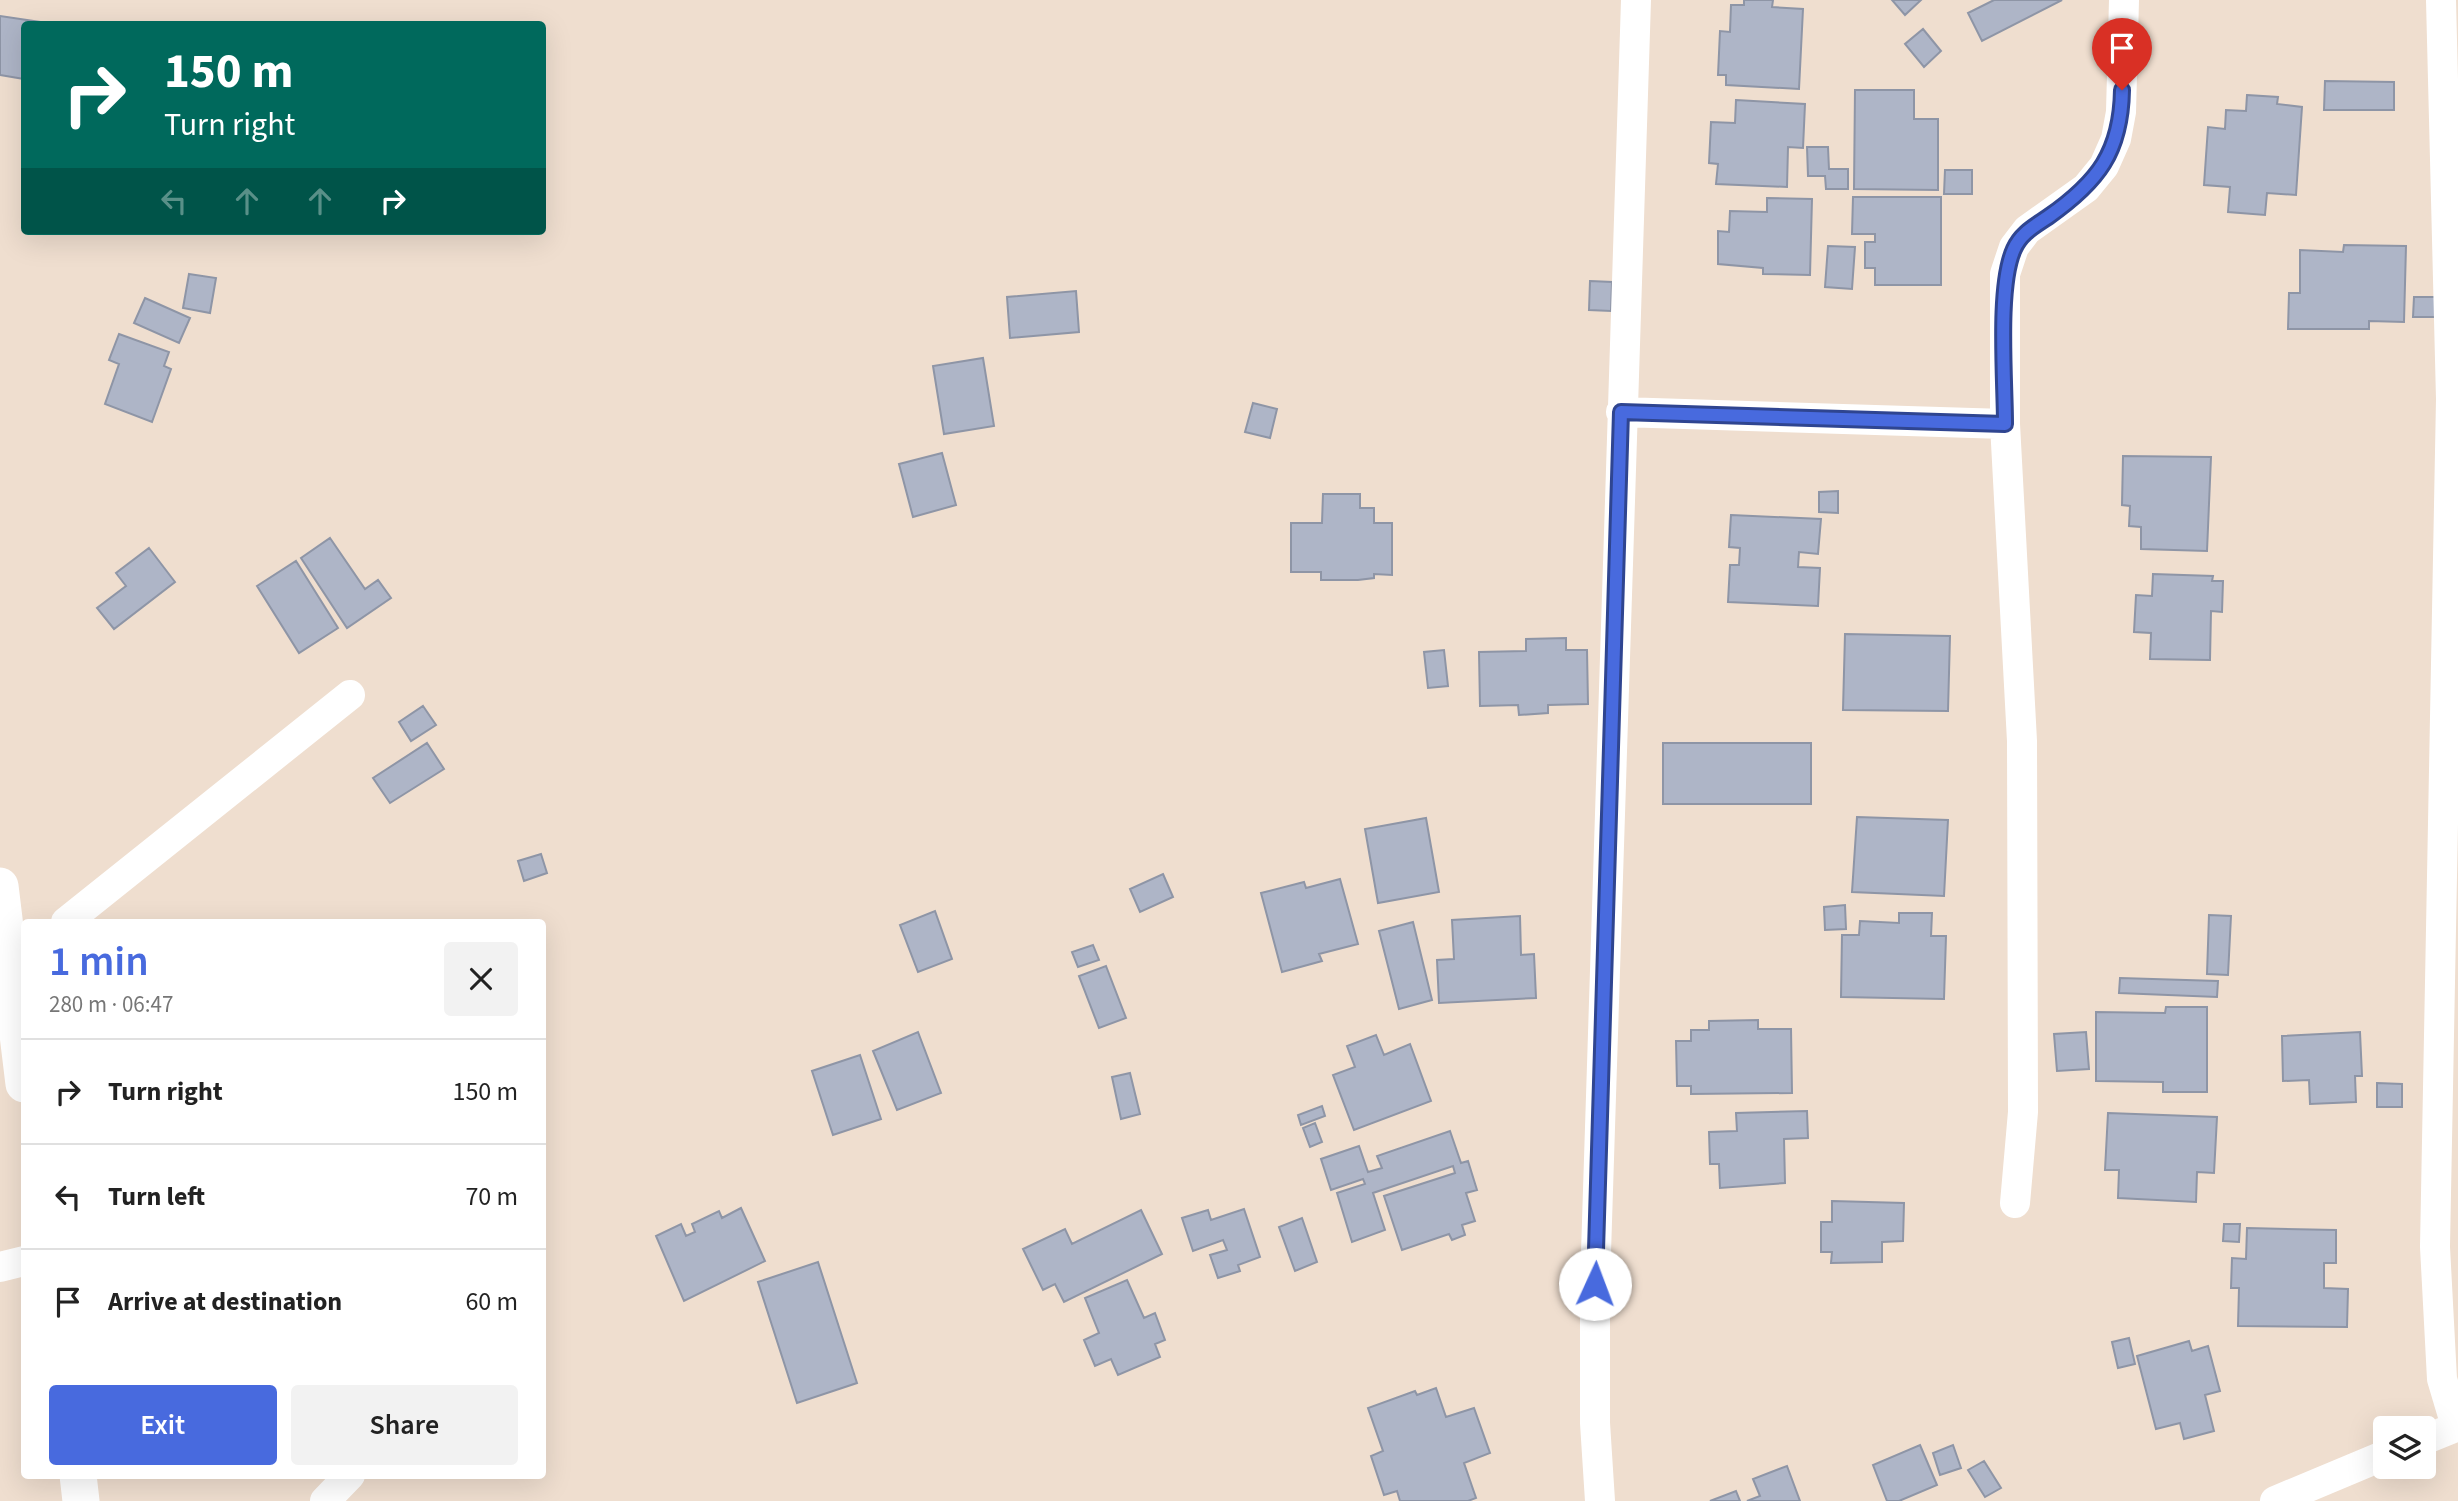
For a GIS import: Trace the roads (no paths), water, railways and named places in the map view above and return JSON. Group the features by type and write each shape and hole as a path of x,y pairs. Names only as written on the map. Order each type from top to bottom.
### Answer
{"street":[{"path":"1600,1501 1595,1423 1595,1284 1636,0"},
{"path":"2015,1203 2023,1112 2022,741 2005,424 2005,274 2014,247 2027,230 2086,188 2108,157 2121,112 2124,0"},
{"path":"2436,1435 2457,1426 2442,1379 2435,1247 2451,400 2441,0"},
{"path":"1621,412 2005,424"},
{"path":"70,919 350,695"},
{"path":"0,886 17,962 21,1032"},
{"path":"0,1267 21,1262"},
{"path":"2275,1501 2373,1460"},
{"path":"78,1479 81,1501"},
{"path":"325,1501 346,1479"}]}
